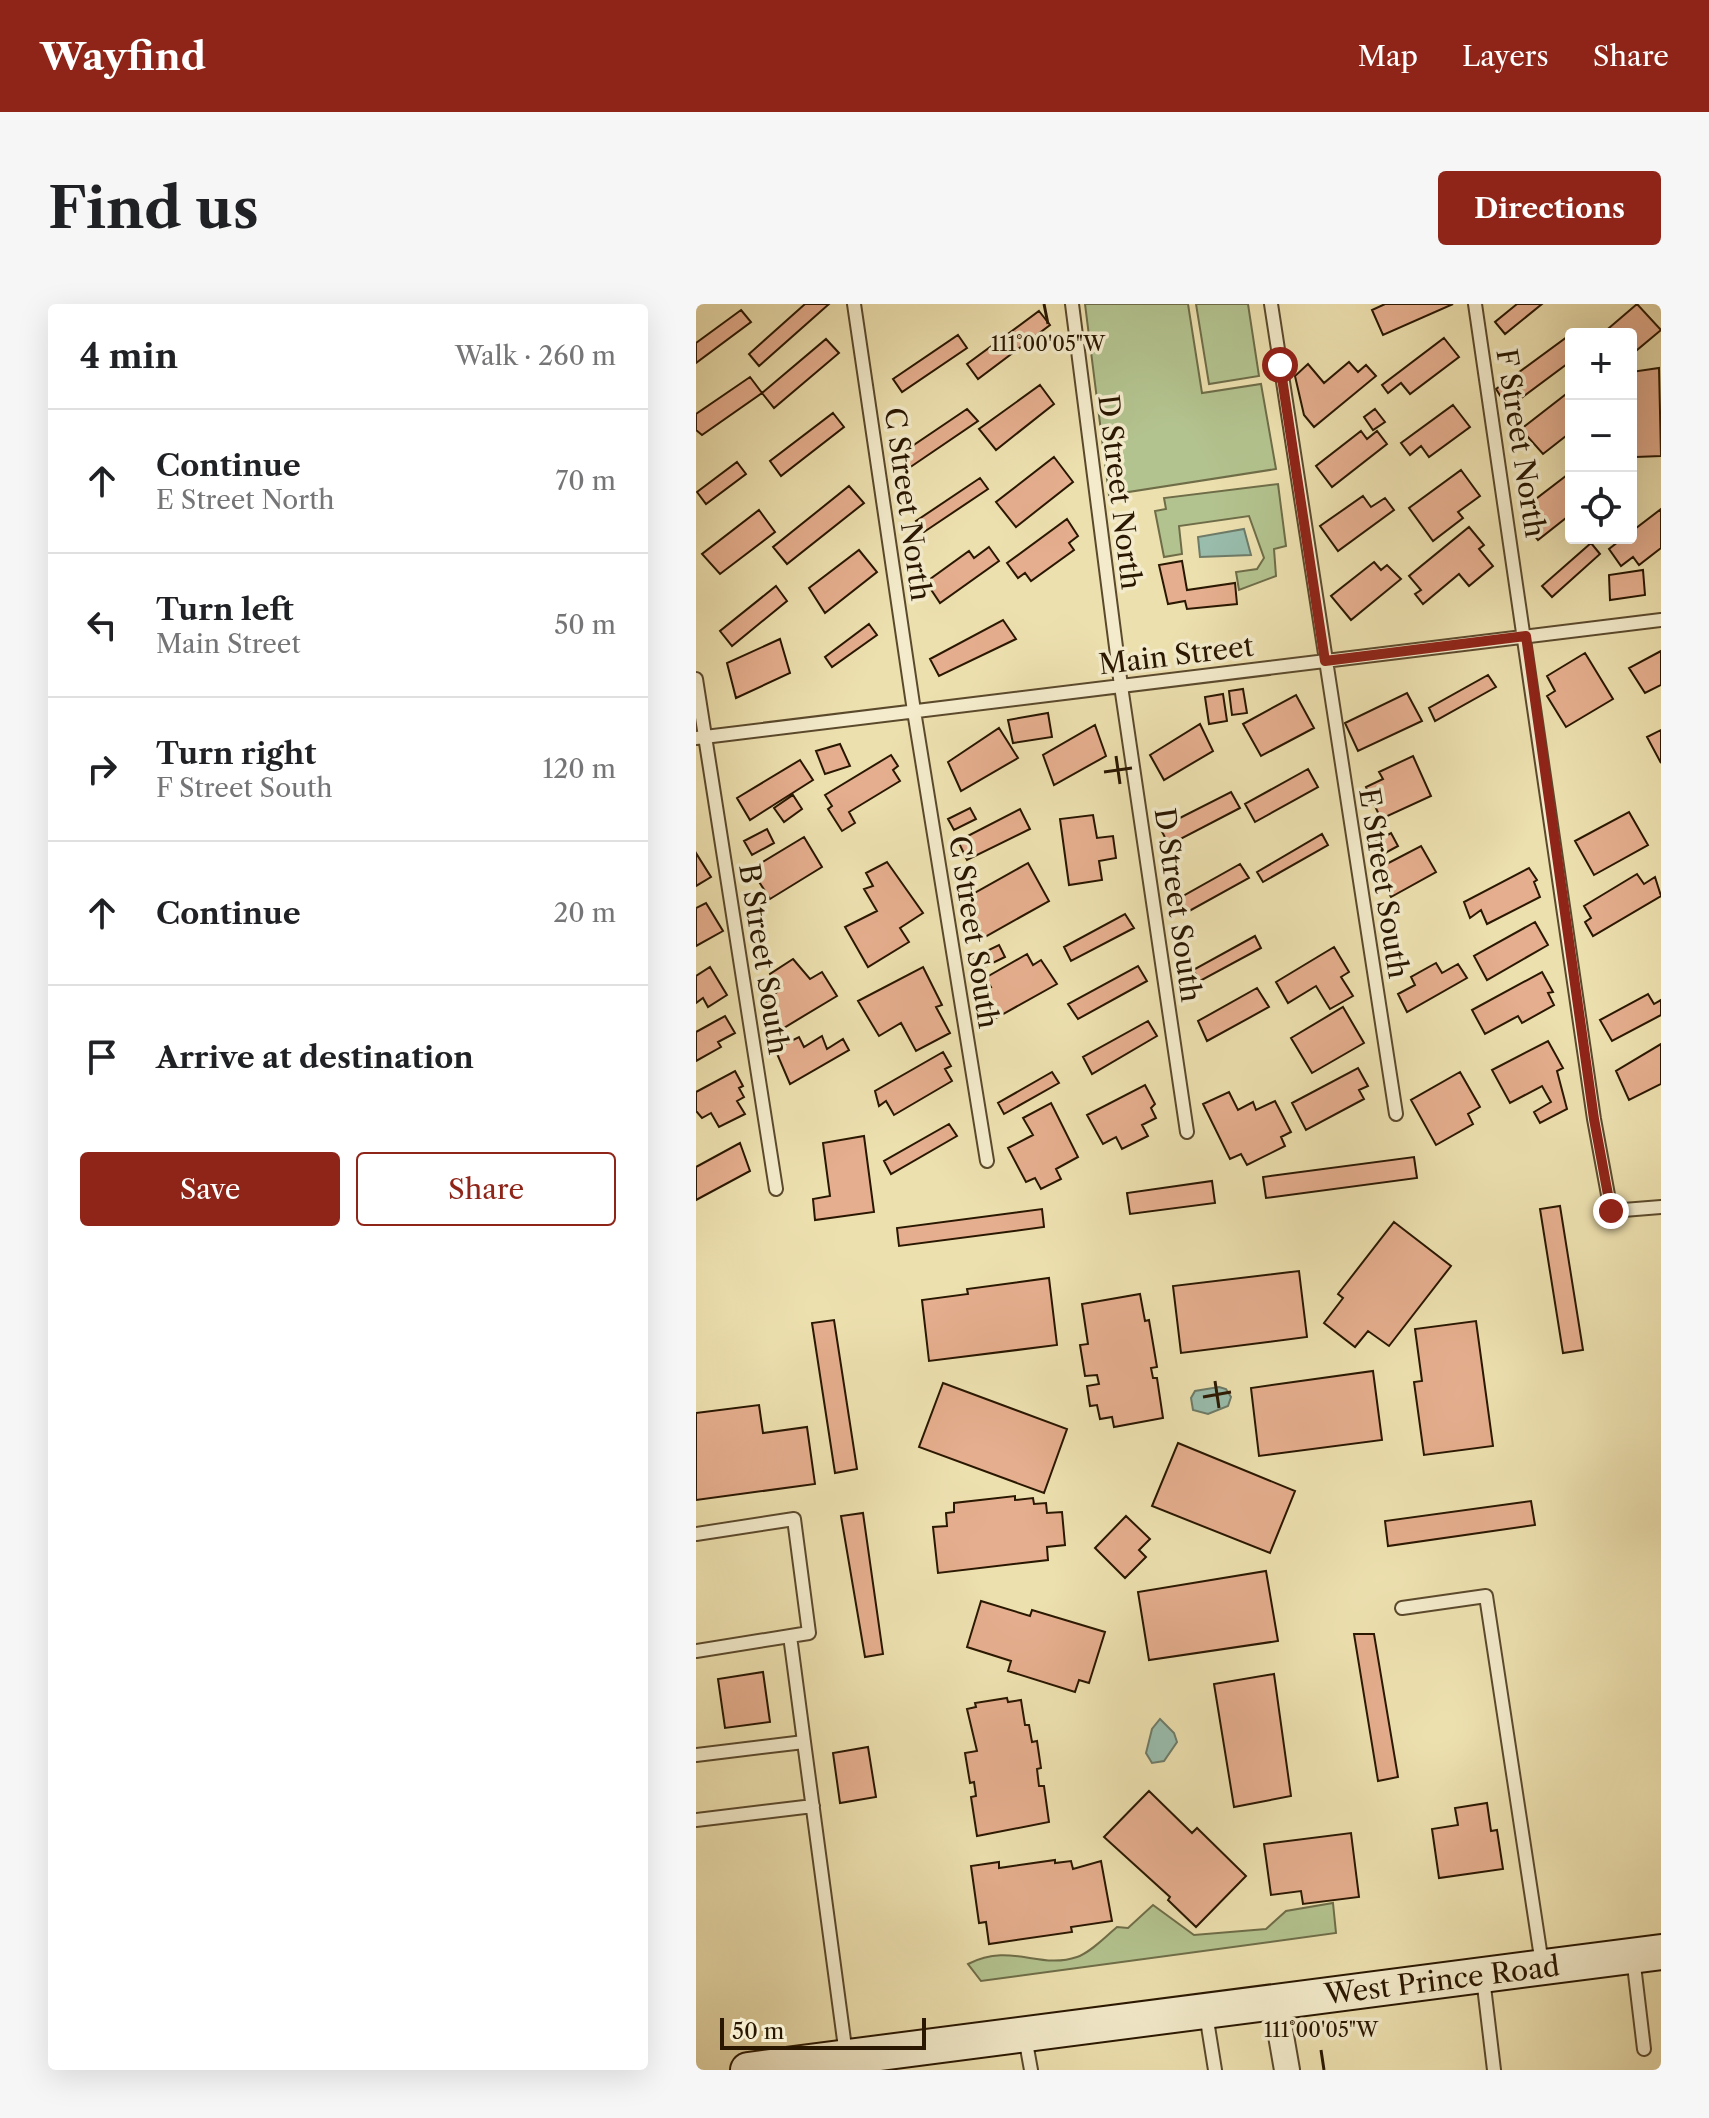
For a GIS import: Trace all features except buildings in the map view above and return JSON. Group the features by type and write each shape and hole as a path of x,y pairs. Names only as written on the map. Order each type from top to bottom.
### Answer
{"main road":[{"name":"West Prince Road","path":"748,2070 868,2060 1025,2034 1647,1954"}],"street":[{"path":"1275,2001 1287,2070"}],"lane":[{"name":"C Street North","path":"854,304 914,711"},
{"name":"D Street North","path":"1072,304 1121,686"},
{"name":"E Street South","path":"1271,304 1396,1114"},
{"name":"F Street North","path":"1475,304 1526,636 1594,1119 1611,1211 1661,1207"},
{"name":"Main Street","path":"700,737 1661,620"},
{"name":"B Street South","path":"696,679 700,737 776,1189"},
{"name":"D Street South","path":"1121,686 1187,1132"},
{"name":"C Street South","path":"914,711 987,1161"},
{"path":"696,1534 794,1519 809,1633 696,1651"},
{"path":"1402,1608 1486,1596 1543,1968"},
{"path":"790,1636 813,1806 868,2060"},
{"path":"696,1755 804,1742"},
{"path":"696,1820 813,1806"},
{"path":"1644,2049 1647,1954"},
{"path":"1482,1975 1494,2070"},
{"path":"1205,2010 1215,2070"},
{"path":"1025,2034 1031,2070"}],"green space":[{"path":"1085,304 1188,304 1202,393 1261,384 1276,469 1109,495"},
{"path":"1196,304 1248,304 1259,376 1209,384"},
{"path":"1278,484 1286,546 1274,549 1276,576 1239,590 1236,572 1257,569 1264,558 1249,516 1179,526 1182,554 1164,557 1155,511 1166,509 1164,498"},
{"path":"1333,1903 1336,1933 981,1981 968,1964 998,1955 1050,1960 1077,1957 1117,1927 1128,1928 1153,1905 1194,1935 1266,1929 1286,1911"}],"shaded area":[{"path":"1244,529 1251,555 1200,557 1198,537"},
{"path":"1219,1387 1226,1389 1231,1397 1228,1406 1208,1414 1193,1410 1191,1398 1195,1391"},
{"path":"1160,1719 1174,1733 1177,1742 1164,1761 1152,1763 1146,1753 1152,1729"}],"route":[{"path":"1280,365 1325,661 1526,636 1594,1119 1611,1211"}]}
